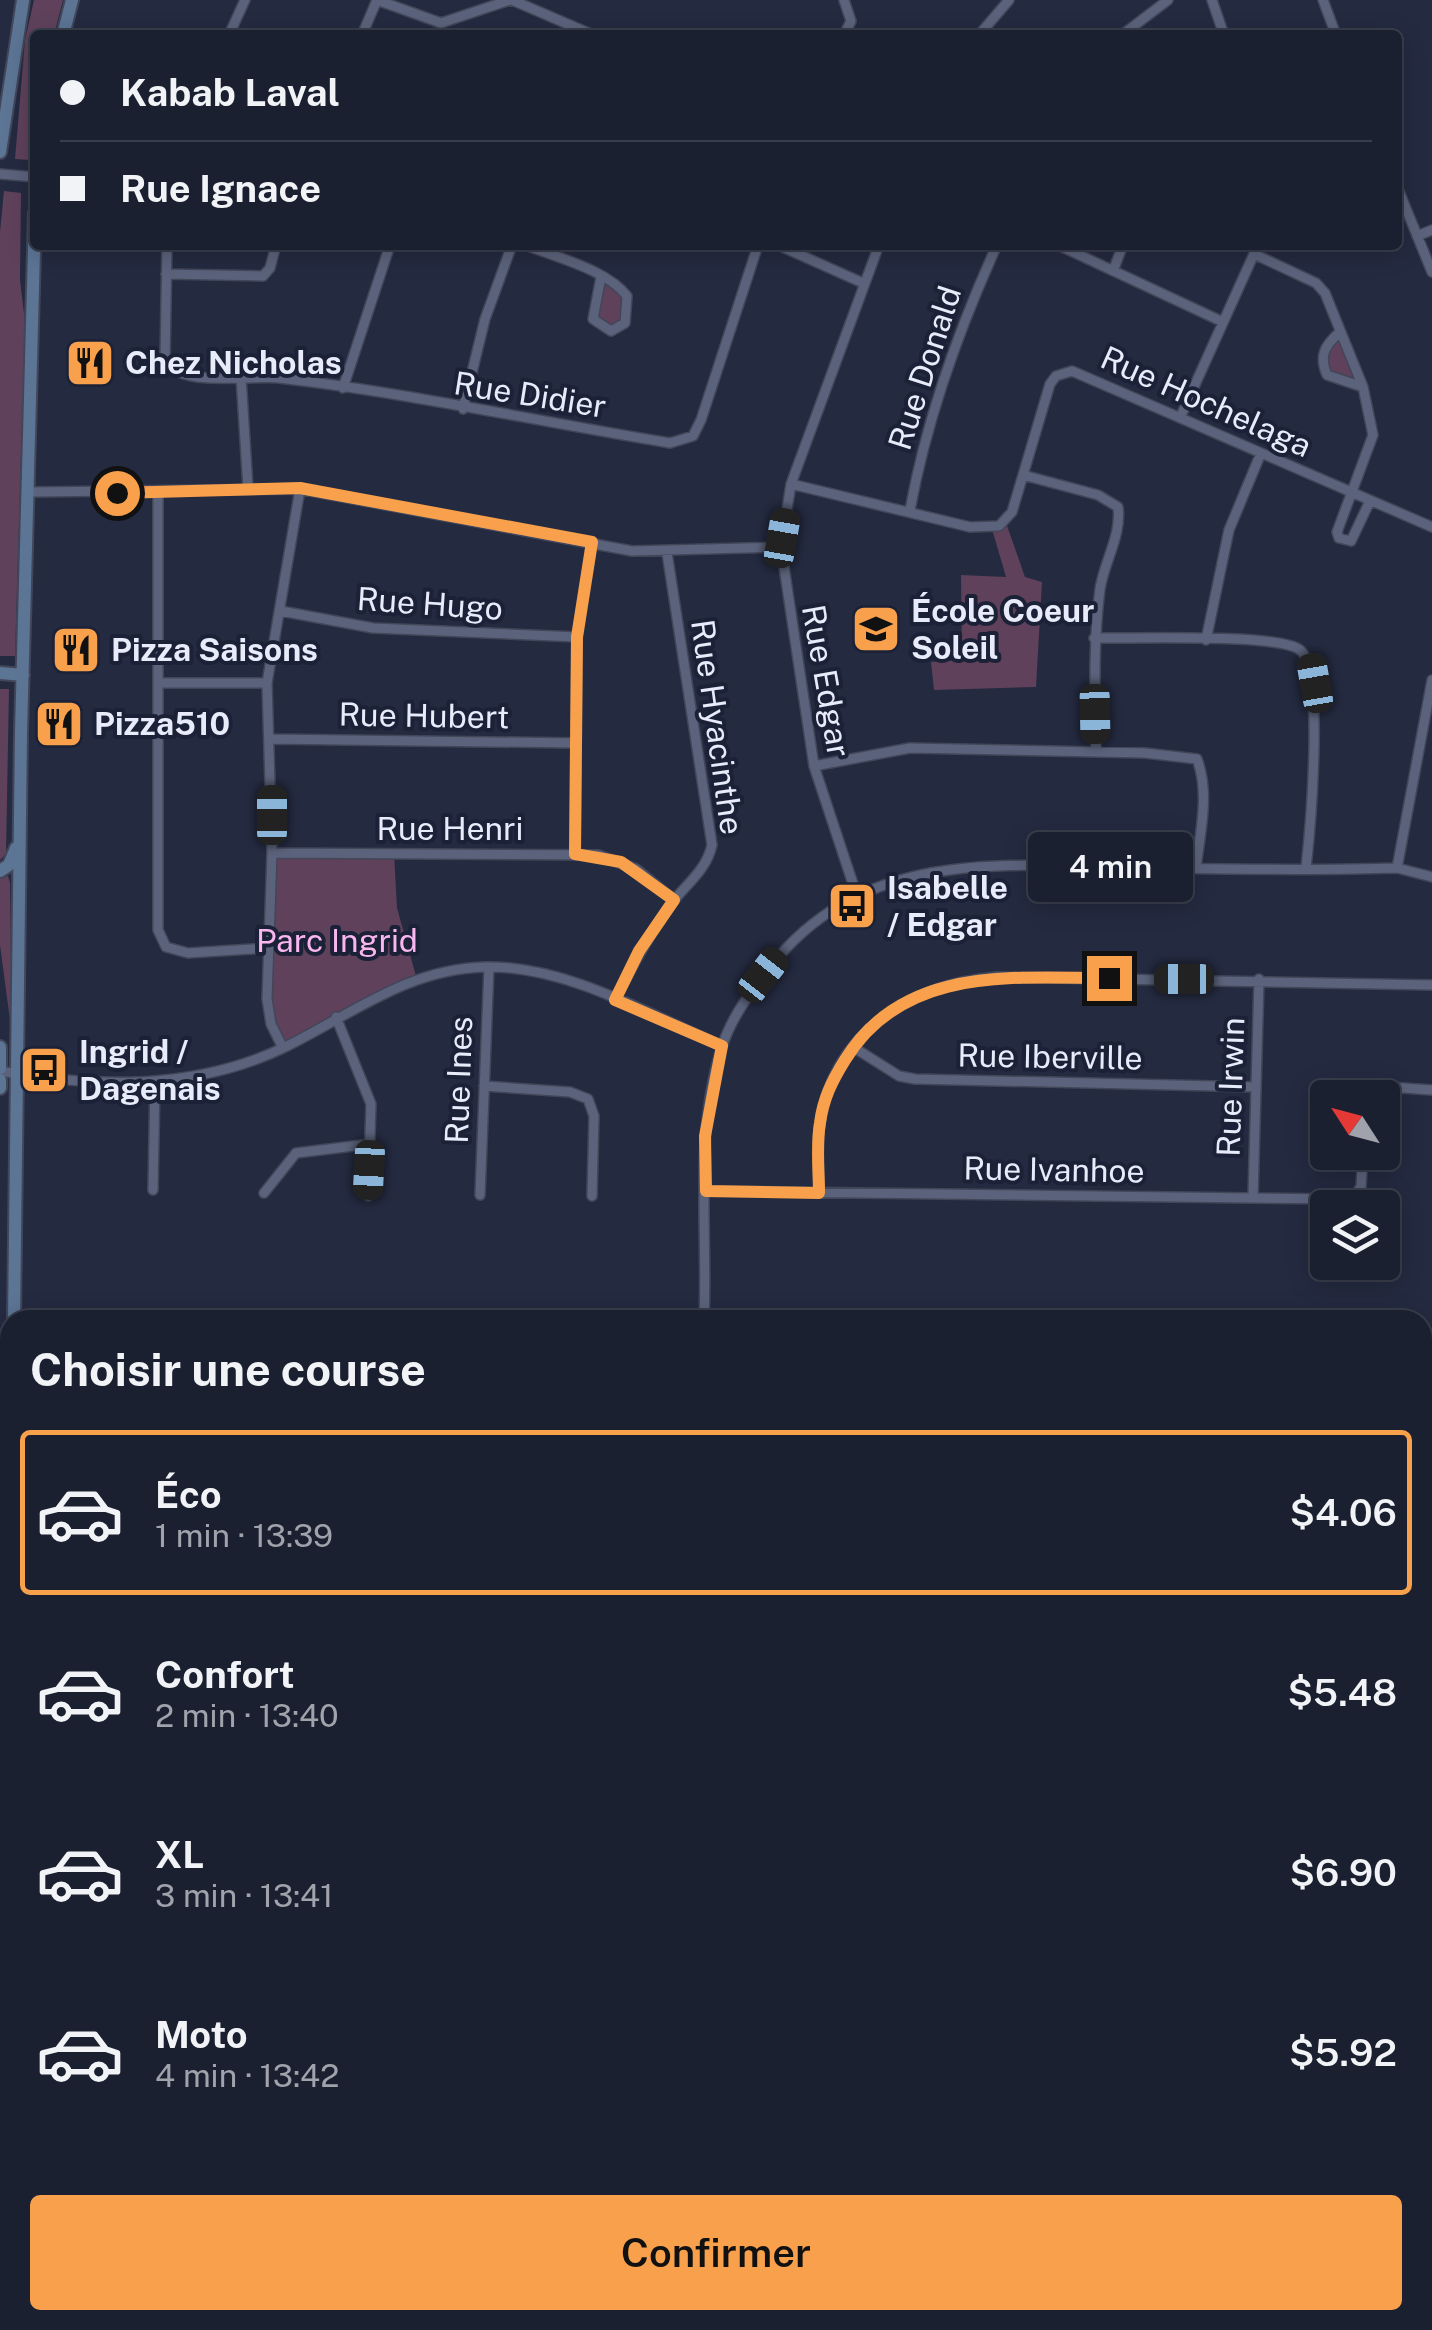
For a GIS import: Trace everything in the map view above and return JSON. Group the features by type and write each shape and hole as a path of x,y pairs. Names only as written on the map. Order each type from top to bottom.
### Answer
{"main road":[{"path":"0,152 23,0"},
{"path":"64,30 72,0"},
{"path":"14,1310 23,675 34,250"},
{"path":"0,673 23,675"},
{"path":"0,871 9,865 20,836"},
{"path":"0,1047 0,1069"},
{"path":"0,1080 0,1088"}],"street":[{"path":"231,30 245,0"},
{"path":"364,30 377,0 441,23 511,0 581,30"},
{"path":"844,0 851,21 846,30"},
{"path":"984,30 1009,0"},
{"path":"1129,30 1168,0"},
{"path":"1212,0 1222,30"},
{"path":"1323,0 1334,30"},
{"path":"0,174 30,177"},
{"path":"1402,199 1432,272"},
{"path":"1417,236 1432,230"},
{"path":"167,250 166,274 263,276 270,268 275,250"},
{"path":"343,388 388,250"},
{"path":"462,409 485,319 510,250"},
{"path":"538,250 601,276 627,296 624,323 611,331 593,319 601,276"},
{"name":"Rue Didier","path":"166,274 166,360 168,368 183,377 241,377 343,388 670,443 693,436 702,420 756,250"},
{"path":"789,250 864,284"},
{"name":"Rue Edgar","path":"857,896 814,766 780,547 791,484 877,250"},
{"name":"Rue Donald","path":"910,510 921,450 943,377 995,250"},
{"path":"1069,250 1223,322"},
{"path":"1113,271 1121,250"},
{"path":"1180,418 1256,250"},
{"path":"1258,250 1316,283 1325,293 1363,387 1373,435 1336,532 1345,542 1351,541 1370,501"},
{"path":"1340,332 1321,360 1327,375 1363,387"},
{"name":"Rue Hochelaga","path":"791,484 992,529 1012,512 1056,376 1072,371 1432,527"},
{"path":"241,377 248,488"},
{"path":"1206,640 1229,530 1261,454"},
{"path":"1023,475 1098,496 1118,507 1120,519 1101,583 1094,638 1096,752"},
{"path":"30,492 300,488 667,553 780,547"},
{"path":"284,1048 271,1024 271,739 267,683 300,488"},
{"path":"158,493 158,930 166,947 188,953 269,948"},
{"path":"575,854 577,637 592,542"},
{"name":"Rue Hyacinthe","path":"615,1000 639,951 674,900 701,871 712,845 667,553"},
{"name":"Rue Hugo","path":"281,611 373,628 577,637"},
{"path":"1094,638 1297,646 1310,660 1315,683 1313,806 1306,868"},
{"path":"1398,868 1432,680"},
{"path":"158,683 267,683"},
{"name":"Rue Hubert","path":"271,739 575,743"},
{"path":"814,766 910,748 1096,752 1197,759 1203,774 1203,798 1196,868"},
{"path":"1420,751 1432,753"},
{"name":"Rue Henri","path":"272,853 575,854 621,862 674,900"},
{"path":"704,1310 705,1136 722,1046 748,994 778,956 800,933 857,896 929,870 972,864 1398,868 1432,878"},
{"path":"0,1069 96,1082 155,1082 224,1072 284,1048 390,988 438,972 489,967 556,978 722,1046"},
{"name":"Rue Ines","path":"480,1195 489,967"},
{"path":"819,1193 819,1126 828,1087 853,1046 894,1007 940,986 966,980 1259,979 1432,985"},
{"name":"Rue Irwin","path":"1253,1196 1259,979"},
{"path":"336,1017 364,1077 371,1104 368,1196"},
{"name":"Rue Iberville","path":"853,1046 899,1076 915,1079 1256,1087"},
{"path":"153,1190 155,1082"},
{"path":"484,1086 570,1092 588,1099 594,1116 592,1196"},
{"path":"1400,1089 1432,1090"},
{"path":"264,1193 296,1153 370,1144"},
{"name":"Rue Ivanhoe","path":"706,1191 1336,1199 1355,1195 1360,1188 1362,1170"}],"green space":[{"path":"34,0 63,0 55,30 30,30 30,160 15,159 25,40"},
{"path":"4,191 21,193 20,280 25,322 15,656 0,656 0,232"},
{"path":"601,277 627,296 625,323 611,331 596,325"},
{"path":"1340,332 1363,387 1327,375 1324,351"},
{"path":"1005,520 1025,577 1042,582 1036,687 934,690 931,662 962,660 961,575 1006,577 992,529"},
{"path":"0,689 9,689 6,854 0,860"},
{"name":"Parc Ingrid","path":"289,850 394,853 397,908 416,976 283,1048 267,999 272,860"},
{"path":"8,876 12,1035 0,945 0,878"}],"place":[{"name":"Chez Nicholas","path":"90,363"},
{"name":"École Coeur Soleil","path":"876,629"},
{"name":"Pizza Saisons","path":"76,650"},
{"name":"Pizza510","path":"59,724"},
{"name":"Isabelle / Edgar","path":"852,906"},
{"name":"Ingrid / Dagenais","path":"44,1070"}],"route":[{"path":"117,493 300,488 592,542 580,598 577,637 575,854 621,862 636,869 674,900 639,951 615,1000 722,1046 710,1090 705,1136 706,1191 819,1193 819,1126 828,1087 853,1046 894,1007 940,986 966,980 1109,978"}]}
